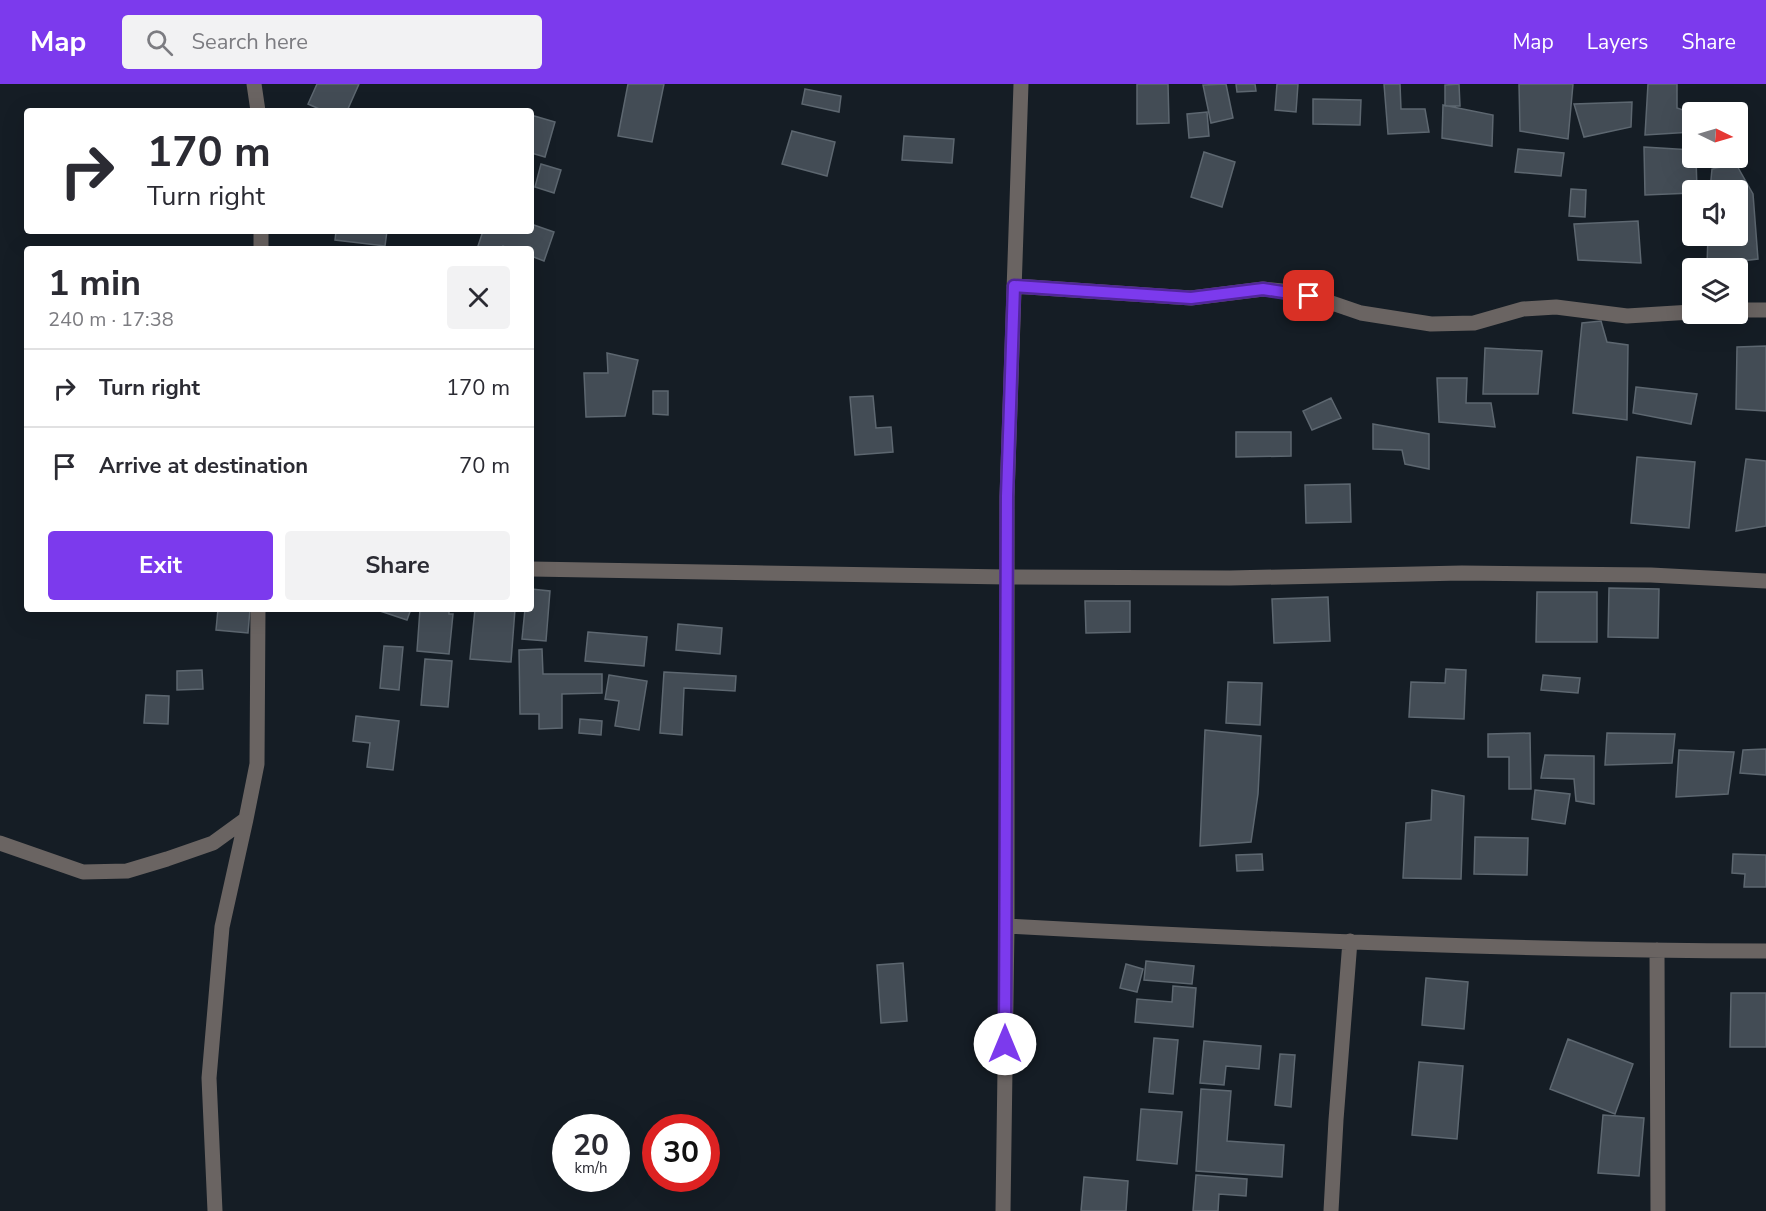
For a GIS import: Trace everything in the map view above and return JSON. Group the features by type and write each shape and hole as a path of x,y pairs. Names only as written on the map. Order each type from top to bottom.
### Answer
{"street":[{"path":"254,84 258,108"},
{"path":"1003,1211 1007,496 1021,84"},
{"path":"1014,286 1191,298 1263,289 1303,295 1361,313 1431,324 1474,323 1523,309 1556,307 1627,316 1682,313"},
{"path":"1748,310 1766,310"},
{"path":"534,569 1006,577 1230,578 1462,573 1651,575 1766,581"},
{"path":"215,1211 209,1078 222,927 257,764 258,612"},
{"path":"0,843 82,872 127,871 213,843 246,819"},
{"path":"1006,926 1350,942 1766,951"},
{"path":"1332,1211 1336,1120 1350,942"},
{"path":"1656,950 1658,1211"}],"building":[{"path":"317,84 359,84 348,108 317,108 308,104"},
{"path":"628,84 664,84 652,142 618,136"},
{"path":"1137,84 1168,84 1169,123 1137,124"},
{"path":"1226,84 1233,118 1211,123 1203,85"},
{"path":"1236,84 1255,84 1256,91 1237,92"},
{"path":"1277,84 1298,84 1296,112 1275,110"},
{"path":"1384,84 1400,84 1401,109 1425,109 1429,132 1388,134"},
{"path":"1459,84 1460,106 1445,106 1445,85"},
{"path":"1519,84 1573,84 1568,139 1520,131"},
{"path":"1648,84 1677,84 1677,108 1682,110 1682,133 1645,135"},
{"path":"805,89 841,96 839,112 802,104"},
{"path":"1313,99 1361,100 1360,125 1313,124"},
{"path":"1632,102 1631,127 1584,137 1574,104"},
{"path":"1443,105 1493,115 1492,146 1442,138"},
{"path":"1207,112 1209,136 1189,138 1187,114"},
{"path":"534,116 555,122 545,157 534,154"},
{"path":"792,131 835,142 827,176 782,164"},
{"path":"904,136 954,139 952,163 902,160"},
{"path":"1644,147 1682,149 1682,168 1696,168 1697,180 1682,180 1682,193 1645,195"},
{"path":"1518,149 1564,153 1561,176 1515,172"},
{"path":"1204,152 1235,162 1222,207 1191,197"},
{"path":"541,164 561,170 554,193 535,187"},
{"path":"1738,168 1745,180 1711,180 1712,169"},
{"path":"1748,185 1753,194 1758,259 1707,258 1708,246 1748,246"},
{"path":"1571,189 1586,190 1585,217 1569,216"},
{"path":"1638,221 1641,263 1578,260 1574,224"},
{"path":"534,225 554,232 544,261 534,257 534,246 478,246 482,234 534,234"},
{"path":"336,234 387,234 385,246 335,240"},
{"path":"1601,321 1607,342 1628,345 1627,420 1573,413 1582,323"},
{"path":"1766,346 1766,411 1736,409 1737,347"},
{"path":"1485,348 1542,351 1538,394 1483,394"},
{"path":"607,353 638,360 625,416 586,417 584,373 608,373"},
{"path":"1437,378 1467,378 1466,403 1491,403 1495,427 1439,422"},
{"path":"1636,387 1697,394 1691,424 1633,413"},
{"path":"653,391 668,391 668,415 653,414"},
{"path":"873,396 876,428 891,427 893,452 855,455 850,397"},
{"path":"1331,398 1341,418 1312,430 1303,411"},
{"path":"1373,424 1429,434 1429,469 1405,464 1402,450 1373,449"},
{"path":"1236,432 1291,432 1291,456 1236,457"},
{"path":"1637,457 1695,462 1689,528 1631,523"},
{"path":"1746,459 1766,461 1766,526 1736,531"},
{"path":"1350,484 1351,522 1306,523 1305,485"},
{"path":"1609,588 1659,589 1658,638 1608,637"},
{"path":"534,589 550,591 546,641 522,639 525,612 534,612"},
{"path":"1537,592 1597,592 1597,642 1536,642"},
{"path":"1328,597 1330,641 1274,643 1272,599"},
{"path":"1085,601 1130,601 1130,632 1086,633"},
{"path":"218,612 250,612 248,633 216,630"},
{"path":"383,612 410,612 407,620"},
{"path":"420,612 453,614 449,654 417,651"},
{"path":"475,612 515,612 511,662 470,659"},
{"path":"678,624 722,628 720,654 676,650"},
{"path":"588,632 647,637 644,666 585,661"},
{"path":"384,646 403,647 399,690 380,688"},
{"path":"542,649 543,674 602,674 602,693 562,694 562,728 539,729 539,714 520,714 519,650"},
{"path":"425,659 452,661 448,707 421,705"},
{"path":"1446,669 1466,670 1464,719 1409,717 1411,682 1445,683"},
{"path":"202,670 203,689 177,690 177,671"},
{"path":"664,672 736,676 735,691 684,688 682,735 660,733"},
{"path":"609,675 647,681 639,730 615,726 619,701 605,699"},
{"path":"1543,675 1580,678 1578,693 1541,690"},
{"path":"1228,682 1262,683 1260,725 1226,723"},
{"path":"146,695 169,696 168,724 144,723"},
{"path":"356,716 399,721 393,770 367,767 370,743 353,741"},
{"path":"580,719 602,721 601,735 579,733"},
{"path":"1205,730 1261,736 1258,794 1251,842 1200,846"},
{"path":"1530,733 1531,789 1509,789 1509,757 1488,757 1488,734"},
{"path":"1607,733 1675,734 1672,763 1605,765"},
{"path":"1766,749 1766,775 1740,773 1743,750"},
{"path":"1679,750 1734,752 1728,794 1676,797"},
{"path":"1545,755 1594,756 1594,804 1576,801 1574,779 1541,778"},
{"path":"1432,790 1464,796 1461,879 1403,878 1406,823 1431,820"},
{"path":"1535,790 1570,794 1565,824 1532,819"},
{"path":"1475,837 1528,838 1527,875 1474,874"},
{"path":"1262,854 1263,870 1237,871 1236,855"},
{"path":"1733,854 1766,855 1766,887 1744,887 1745,874 1732,873"},
{"path":"1146,961 1194,966 1192,984 1144,980"},
{"path":"903,963 907,1021 881,1023 877,965"},
{"path":"1126,964 1143,969 1137,992 1120,988"},
{"path":"1426,978 1468,982 1464,1029 1422,1025"},
{"path":"1173,986 1196,988 1193,1027 1135,1022 1137,999 1172,1002"},
{"path":"1731,993 1766,993 1766,1047 1730,1047"},
{"path":"1154,1038 1178,1040 1173,1094 1149,1092"},
{"path":"1568,1039 1633,1064 1615,1114 1550,1089"},
{"path":"1204,1041 1261,1046 1259,1069 1226,1066 1224,1085 1200,1083"},
{"path":"1280,1054 1295,1055 1291,1107 1275,1105"},
{"path":"1419,1062 1463,1066 1457,1139 1412,1135"},
{"path":"1201,1089 1231,1091 1227,1141 1284,1145 1282,1177 1196,1171"},
{"path":"1141,1109 1182,1112 1177,1164 1137,1160"},
{"path":"1603,1115 1644,1118 1639,1176 1598,1173"},
{"path":"1196,1175 1247,1179 1246,1196 1219,1194 1218,1211 1193,1211"},
{"path":"1084,1177 1128,1181 1126,1211 1081,1211"}],"route":[{"path":"1005,1044 1007,496 1014,286 1191,298 1263,289 1309,296"}]}
